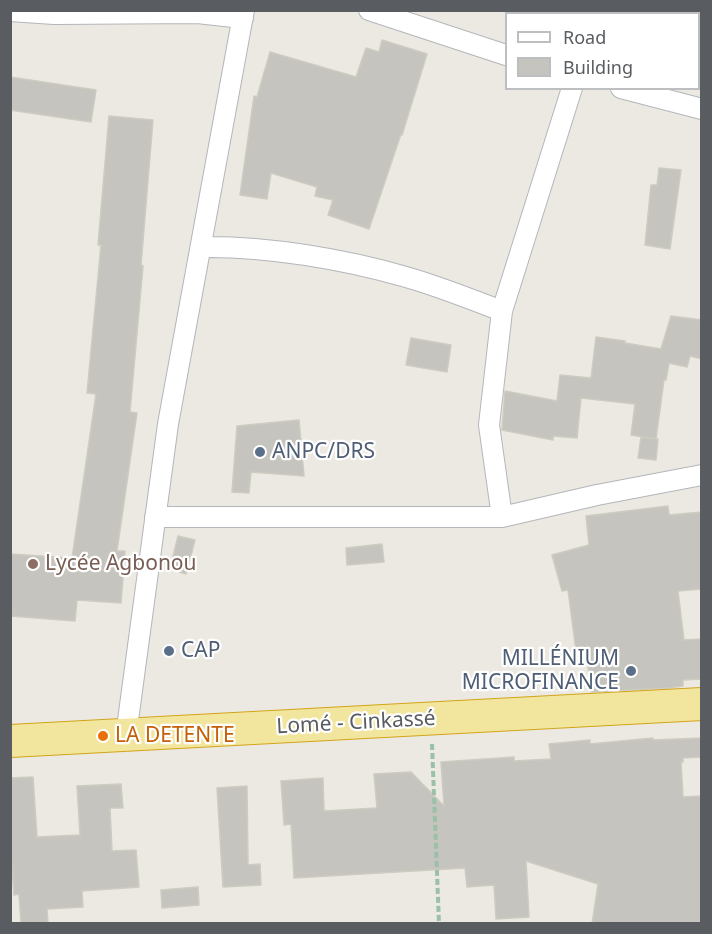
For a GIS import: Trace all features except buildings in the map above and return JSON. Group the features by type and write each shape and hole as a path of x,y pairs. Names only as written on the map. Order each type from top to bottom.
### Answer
{"highway":[{"name":"Lomé - Cinkassé","path":"10,741 702,704"}],"street":[{"path":"369,10 505,54"},
{"path":"10,11 54,14 197,12 244,14 168,424 126,735"},
{"path":"502,517 489,425 502,311 571,90"},
{"path":"629,90 702,109"},
{"path":"202,247 296,254 359,264 409,278 502,311"},
{"path":"155,517 502,517 597,495 702,475"}],"path":[{"path":"430,719 439,924"}],"place":[{"name":"ANPC/DRS","path":"260,452"},
{"name":"Lycée Agbonou","path":"33,564"},
{"name":"CAP","path":"169,651"},
{"name":"MILLÉNIUM MICROFINANCE","path":"631,671"},
{"name":"LA DETENTE","path":"103,736"}]}
